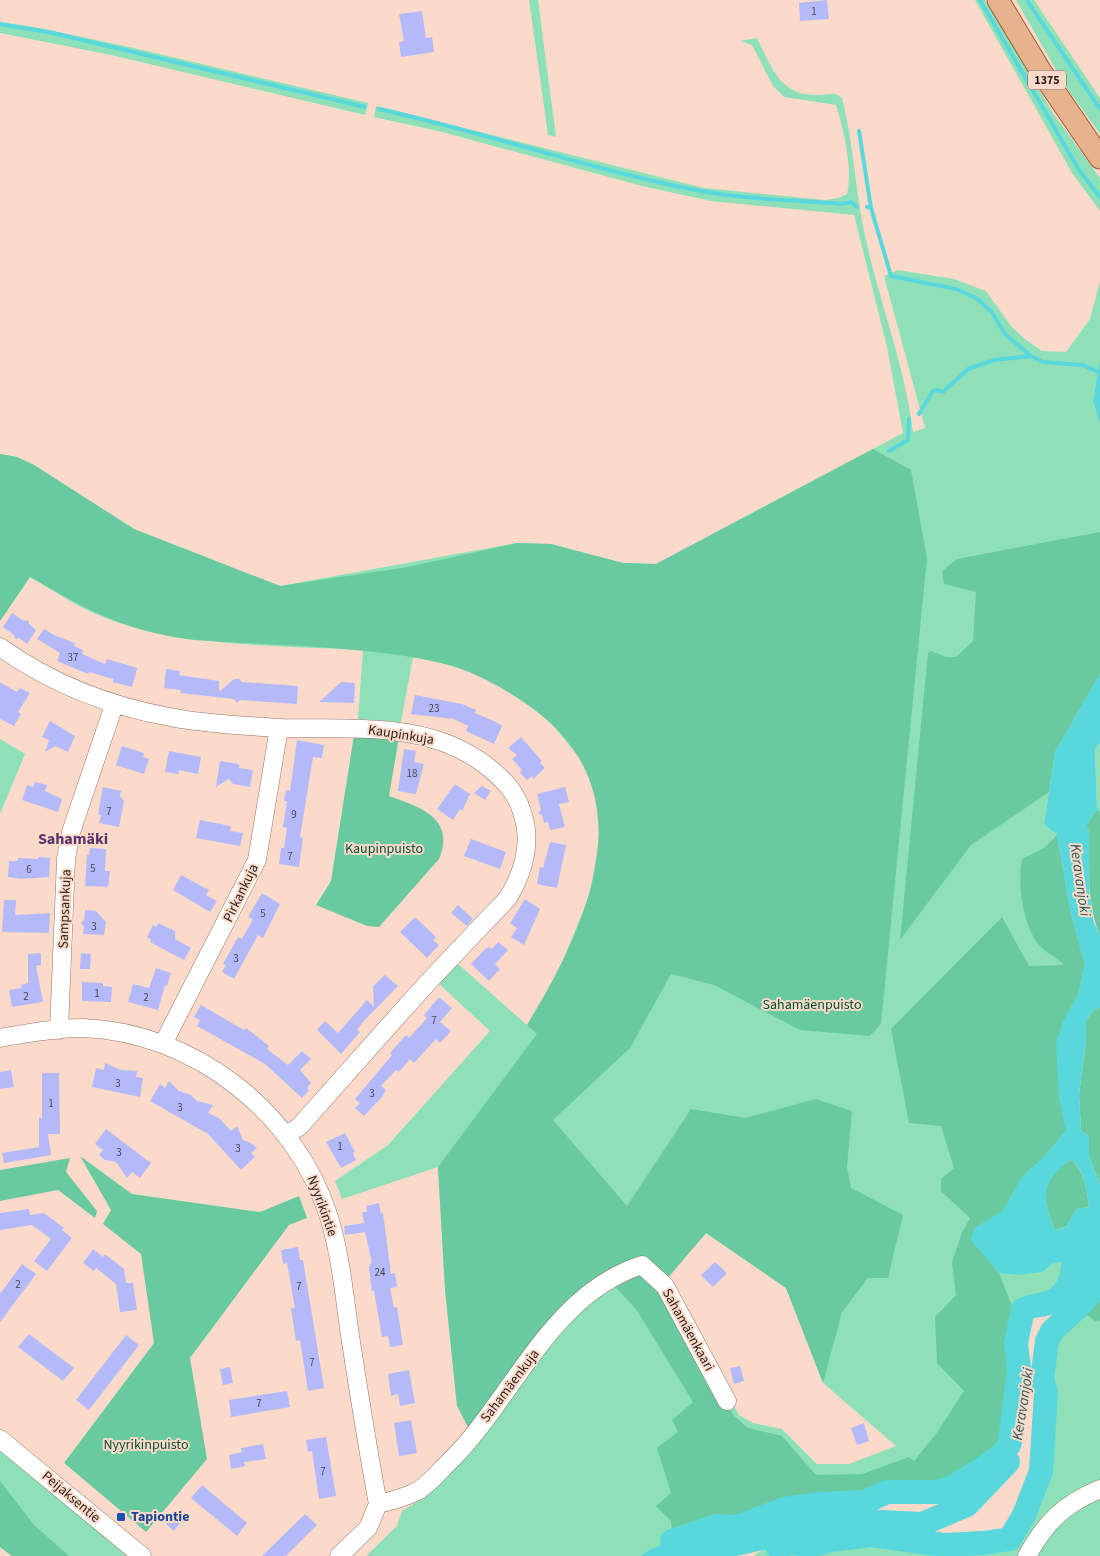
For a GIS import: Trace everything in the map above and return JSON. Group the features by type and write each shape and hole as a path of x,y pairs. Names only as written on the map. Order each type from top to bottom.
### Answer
{"main road":[{"name":"1375","path":"998,0 1040,70 1100,158"}],"street":[{"name":"Kaupinkuja","path":"0,647 63,685 114,705 172,718 279,728 385,730 419,735 452,745 483,762 502,779 517,797 525,820 527,843 522,869 508,898 431,980 299,1127 287,1134"},
{"name":"Sampsankuja","path":"59,1030 66,859 71,832 114,705"},
{"name":"Pirkankuja","path":"163,1044 257,860 279,728"},
{"name":"Nyyrikintie","path":"0,1038 83,1028 128,1035 163,1044 221,1074 244,1092 287,1134 321,1196 338,1253 378,1504"},
{"name":"Sahamäenkuja","path":"378,1504 395,1501 419,1490 464,1448 545,1340 570,1310 608,1280 642,1265"},
{"name":"Sahamäenkaari","path":"642,1265 665,1286 727,1401"},
{"name":"Peijaksentie","path":"0,1439 142,1556"},
{"path":"1027,1556 1043,1529 1062,1510 1100,1489"},
{"path":"339,1556 368,1528 378,1504"}],"green space":[{"path":"529,0 538,0 556,137 548,135"},
{"path":"975,0 985,0 1053,113 1100,178 1100,211 1072,173"},
{"path":"1016,0 1034,0 1100,98 1100,134 1064,84"},
{"path":"0,22 34,27 134,48 368,103 365,115 111,55 0,33"},
{"name":"Sahamäenpuisto","path":"757,38 773,70 786,86 806,94 834,94 842,98 866,240 904,383 913,432 925,428 884,276 898,270 954,279 986,291 1011,326 1025,339 1042,351 1066,352 1090,319 1100,281 1100,358 1093,401 1100,425 1100,674 1055,752 1044,824 1057,835 1071,914 1085,964 1053,1263 1081,1261 1073,1266 1069,1285 1062,1295 1052,1302 1023,1311 1016,1343 1019,1369 1010,1443 1003,1454 954,1487 939,1492 887,1492 865,1502 816,1504 784,1509 738,1527 717,1526 651,1549 639,1556 366,1556 397,1526 402,1511 427,1496 479,1439 457,1406 445,1289 438,1167 342,1199 335,1181 388,1145 490,1031 438,983 457,963 527,1025 557,975 590,894 600,833 595,791 582,761 552,724 533,708 493,681 463,668 413,657 401,722 358,719 363,650 223,642 153,632 120,623 89,611 30,577 0,621 0,454 17,457 34,465 134,529 280,586 517,543 551,544 623,563 656,564 903,433 887,347 854,215 711,201 642,186 438,131 374,117 376,106 704,188 825,200 847,194 849,184 848,162 845,138 836,105 784,97 773,86 752,45 740,41","holes":["706,1233 786,1288 823,1383 896,1446 849,1464 817,1464 782,1429 753,1423 739,1415 666,1280"]},
{"path":"873,449 911,470 927,558 881,1024 870,1036 800,1030 714,985 671,974 630,1048 553,1120 627,1206 691,1109 745,1118 816,1099 852,1111 847,1167 851,1188 903,1215 888,1278 868,1278 842,1312 823,1383 786,1288 706,1233 666,1280 640,1261 604,1275 470,1431 457,1406 445,1289 438,1167 537,1034 527,1025 571,943 587,900 597,857 598,815 587,775 564,737 525,703 484,679 443,663 369,651 201,640 169,636 108,618 30,577 0,621 0,454 17,457 34,465 134,529 280,586 408,567 517,543 551,544 623,563 656,564"},
{"path":"1100,532 1100,674 1055,752 1049,792 971,845 900,940 928,653 931,651 946,657 956,657 973,641 976,592 944,584 942,571 957,559"},
{"name":"Kaupinpuisto","path":"354,735 399,737 389,796 423,810 432,816 439,824 443,833 443,845 439,859 379,927 367,926 316,905 331,881"},
{"path":"0,739 25,754 0,814"},
{"path":"1100,742 1100,936 1089,888 1089,831 1086,826 1097,809 1095,750"},
{"path":"1097,809 1100,812 1100,936 1091,897 1089,831 1086,826"},
{"path":"1057,835 1071,914 1085,964 1078,994 1062,1024 1059,1097 1066,1130 1045,1156 1022,1177 1003,1211 975,1228 971,1240 999,1273 1012,1306 1019,1369 1010,1443 1003,1454 954,1487 939,1492 887,1492 865,1502 816,1504 784,1509 738,1527 717,1526 672,1541 671,1521 656,1506 671,1493 657,1448 678,1432 672,1420 693,1402 636,1309 609,1280 640,1270 659,1286 734,1416 748,1428 782,1436 816,1475 862,1474 909,1457 914,1461 936,1434 964,1391 937,1363 935,1317 956,1295 952,1262 962,1233 970,1218 941,1191 941,1179 954,1168 941,1126 909,1123 891,1029 1002,917 1029,966 1064,965 1035,940 1026,919 1020,881 1022,859 1044,848"},
{"path":"1100,1007 1100,1184 1089,1157 1089,1136 1081,1131 1079,1095 1086,1040 1086,1021 1093,1010"},
{"name":"Nyyrikinpuisto","path":"80,1156 132,1194 260,1212 299,1196 307,1218 289,1225 190,1358 207,1459 146,1532 64,1463 154,1343 141,1254 103,1224 111,1210"},
{"path":"70,1158 66,1172 97,1211 95,1218 58,1190 0,1201 0,1170"},
{"path":"1071,1160 1082,1175 1089,1207 1076,1209 1067,1226 1055,1230 1048,1208 1046,1191 1048,1183 1053,1176"},
{"path":"1100,1282 1100,1556 753,1556 764,1549 790,1543 814,1545 863,1536 944,1545 983,1543 1009,1539 1024,1515 1041,1471 1046,1393 1042,1379 1047,1341 1052,1331 1077,1308"},
{"path":"1100,1282 1100,1321 1095,1321 1077,1308"},
{"path":"0,1450 127,1556 12,1556 0,1547"},
{"path":"0,1481 34,1525 69,1556 12,1556 0,1547"}],"water":[{"path":"1100,358 1100,425 1093,401"},
{"path":"1100,674 1100,742 1095,750 1097,809 1086,826 1089,831 1089,888 1093,920 1100,936 1100,1007 1093,1010 1086,1021 1086,1040 1079,1095 1081,1131 1089,1136 1089,1157 1100,1184 1100,1275 1086,1277 1080,1261 1053,1263 1042,1272 1018,1275 999,1273 971,1240 975,1228 1003,1211 1022,1177 1045,1156 1066,1130 1059,1097 1056,1044 1062,1024 1078,994 1085,964 1071,914 1057,835 1044,824 1055,752","holes":["1071,1160 1076,1164 1084,1181 1089,1207 1076,1209 1067,1226 1055,1230 1048,1209 1046,1191 1054,1175 1061,1168"]},
{"path":"672,1541 676,1556 639,1556 651,1549"}],"building":[{"path":"827,0 829,19 800,21 799,3"},
{"path":"422,11 426,38 432,37 434,52 401,57 399,42 404,41 399,14"},
{"path":"12,613 24,621 28,620 29,624 36,630 27,644 19,638 15,639 14,635 3,627"},
{"path":"44,629 75,643 74,646 83,650 82,654 105,664 107,659 137,668 132,687 113,682 113,679 89,672 88,674 57,661 60,653 37,639"},
{"path":"166,669 180,671 179,675 219,681 219,692 234,679 239,679 242,682 298,686 297,704 240,700 237,703 234,699 180,693 181,690 164,688"},
{"path":"0,682 17,692 20,688 30,693 18,712 21,714 14,726 0,719"},
{"path":"341,682 355,683 354,703 319,702"},
{"path":"415,695 462,704 476,710 475,713 496,722 502,726 494,744 466,731 468,726 454,719 411,714"},
{"path":"50,721 75,736 68,752 55,746 45,752 49,740 42,737"},
{"path":"521,737 542,761 540,763 545,768 533,779 532,776 527,780 520,773 522,770 512,759 517,755 508,748"},
{"path":"297,740 324,745 322,758 313,757 300,837 303,838 299,867 279,864 281,848 284,848 287,828 283,827 287,801 284,801 286,790 290,791"},
{"path":"122,746 144,753 143,757 149,759 144,774 116,765"},
{"path":"404,749 416,751 414,762 424,764 416,794 398,791"},
{"path":"169,751 201,757 198,774 179,770 178,774 165,772"},
{"path":"220,761 239,764 239,768 253,770 250,787 233,784 229,779 216,787"},
{"path":"35,782 47,785 45,791 62,799 58,812 22,800 27,785 33,787"},
{"path":"455,784 470,794 462,811 460,809 453,820 437,809"},
{"path":"482,786 491,791 485,800 474,793"},
{"path":"103,787 121,791 120,796 124,801 119,827 99,823 101,815 98,814"},
{"path":"565,787 569,802 559,804 565,827 550,830 548,822 544,823 542,815 538,813 541,810 537,794"},
{"path":"200,820 231,826 230,831 243,833 240,846 196,838"},
{"path":"471,839 506,852 500,869 464,856"},
{"path":"550,842 566,845 557,888 537,884 540,867 543,868"},
{"path":"90,848 106,849 105,871 110,871 108,887 85,886 87,855 89,855"},
{"path":"38,857 50,858 49,877 21,879 8,877 9,861 18,861 18,858 38,859"},
{"path":"181,875 209,890 206,895 217,901 210,912 173,890"},
{"path":"262,893 280,904 263,938 258,935 234,979 222,972 226,965 223,964 238,937 242,939 253,919 248,917"},
{"path":"525,899 540,909 524,945 511,937 517,928 510,923"},
{"path":"4,900 16,900 15,915 50,913 49,933 2,932"},
{"path":"458,905 473,919 467,926 451,913"},
{"path":"85,910 96,911 106,922 104,935 83,934 84,927 81,923 84,920"},
{"path":"415,917 436,937 433,940 439,945 427,958 400,932"},
{"path":"158,923 175,931 175,939 191,948 184,960 150,942 151,940 147,937 153,925 156,927"},
{"path":"498,942 508,950 495,964 500,969 489,981 471,964 485,949 489,947 492,949"},
{"path":"41,953 41,965 36,966 43,1002 12,1007 9,990 22,988 21,985 28,983 28,954"},
{"path":"81,953 91,954 90,969 80,969"},
{"path":"156,968 171,973 167,986 165,985 158,1010 128,1002 133,984 149,988"},
{"path":"385,975 398,986 362,1023 357,1030 360,1032 341,1054 317,1030 325,1021 338,1033 367,1000 374,1007 373,986"},
{"path":"82,982 103,983 103,986 112,987 111,1002 82,1001"},
{"path":"439,997 452,1008 440,1022 451,1031 440,1043 436,1039 414,1063 410,1059 399,1072 396,1070 381,1086 386,1090 382,1097 364,1116 355,1108 360,1103 355,1099 392,1055 390,1053 406,1035 409,1038 427,1018 424,1015"},
{"path":"201,1005 244,1030 246,1028 269,1046 267,1049 288,1065 302,1051 311,1059 300,1070 311,1083 307,1088 309,1090 302,1098 265,1064 197,1026 200,1020 194,1017"},
{"path":"105,1063 121,1070 137,1071 136,1077 143,1078 140,1097 92,1087 96,1068 104,1070"},
{"path":"11,1070 14,1087 0,1089 0,1072"},
{"path":"42,1073 59,1073 60,1134 48,1134 51,1155 4,1163 2,1153 39,1147 39,1118 42,1118"},
{"path":"169,1081 179,1091 191,1095 197,1101 213,1105 208,1113 219,1118 231,1131 237,1126 243,1140 257,1148 251,1153 255,1157 241,1170 208,1134 150,1101 160,1084 165,1088"},
{"path":"106,1129 151,1163 140,1178 132,1172 127,1178 116,1162 105,1160 99,1155 103,1150 95,1144"},
{"path":"345,1133 355,1152 353,1153 356,1160 341,1168 326,1142"},
{"path":"379,1203 381,1214 383,1213 391,1274 395,1273 397,1287 390,1288 394,1308 397,1307 403,1345 390,1347 388,1336 382,1337 374,1291 372,1291 369,1270 372,1263 365,1232 345,1235 344,1226 364,1223 362,1212 367,1212 366,1206"},
{"path":"29,1209 30,1215 44,1213 64,1228 62,1230 72,1238 47,1271 34,1261 51,1239 32,1225 0,1230 0,1213"},
{"path":"298,1247 300,1260 303,1260 324,1388 308,1391 300,1340 296,1341 291,1308 295,1308 287,1263 283,1264 281,1250"},
{"path":"93,1249 103,1257 105,1254 124,1269 126,1283 133,1283 137,1310 120,1312 116,1284 96,1268 94,1271 83,1263"},
{"path":"715,1262 727,1273 713,1287 701,1275"},
{"path":"22,1264 36,1274 0,1322 0,1294"},
{"path":"29,1334 74,1368 63,1381 18,1347"},
{"path":"126,1335 139,1345 89,1410 76,1400"},
{"path":"740,1366 744,1381 734,1384 730,1368"},
{"path":"230,1367 233,1383 223,1385 220,1369"},
{"path":"409,1370 415,1403 400,1406 398,1394 391,1396 388,1374"},
{"path":"287,1391 290,1407 231,1417 229,1400"},
{"path":"411,1420 417,1453 399,1456 394,1423"},
{"path":"864,1423 869,1441 857,1445 851,1428"},
{"path":"326,1437 336,1496 319,1499 312,1451 308,1452 306,1440"},
{"path":"263,1444 266,1459 244,1462 245,1466 231,1469 229,1455 242,1452 241,1448"},
{"path":"202,1485 247,1523 237,1536 191,1498"},
{"path":"177,1512 184,1518 174,1531 166,1524"},
{"path":"305,1514 317,1525 286,1556 262,1556"}],"waterway":[{"path":"980,0 1079,170 1100,197"},
{"path":"1028,2 1100,109"},
{"path":"0,24 53,33 365,107"},
{"path":"379,109 457,128 612,171 690,189 765,199 841,204 851,202 857,207"},
{"path":"859,131 871,208"},
{"path":"867,207 871,208 891,276 956,289 976,298 991,311 1005,334 1031,356 1043,362 1083,365 1100,373"},
{"path":"919,414 933,391 943,392 968,369 994,360 1031,356"},
{"path":"889,451 908,440 909,419"},
{"path":"676,1556 672,1541 717,1526 738,1527 784,1509 816,1504 865,1502 887,1492 939,1492 953,1487 982,1469 1003,1454 1010,1443 1019,1369 1016,1343 1023,1310 1031,1306 1052,1302 1062,1295 1069,1285 1073,1266 1081,1261 1086,1277 1100,1275"},
{"path":"777,1546 790,1543 814,1545 831,1540 871,1535 944,1545 983,1543 1010,1539 1024,1515 1041,1471 1046,1393 1042,1379 1047,1341 1052,1331 1077,1308 1100,1282"},
{"name":"Keravanjoki","path":"695,1556 719,1548 839,1520 922,1524 967,1505 1008,1462"}],"place":[{"name":"Tapiontie","path":"121,1517"}],"district":[{"name":"Sahamäki","path":"73,839"}]}
